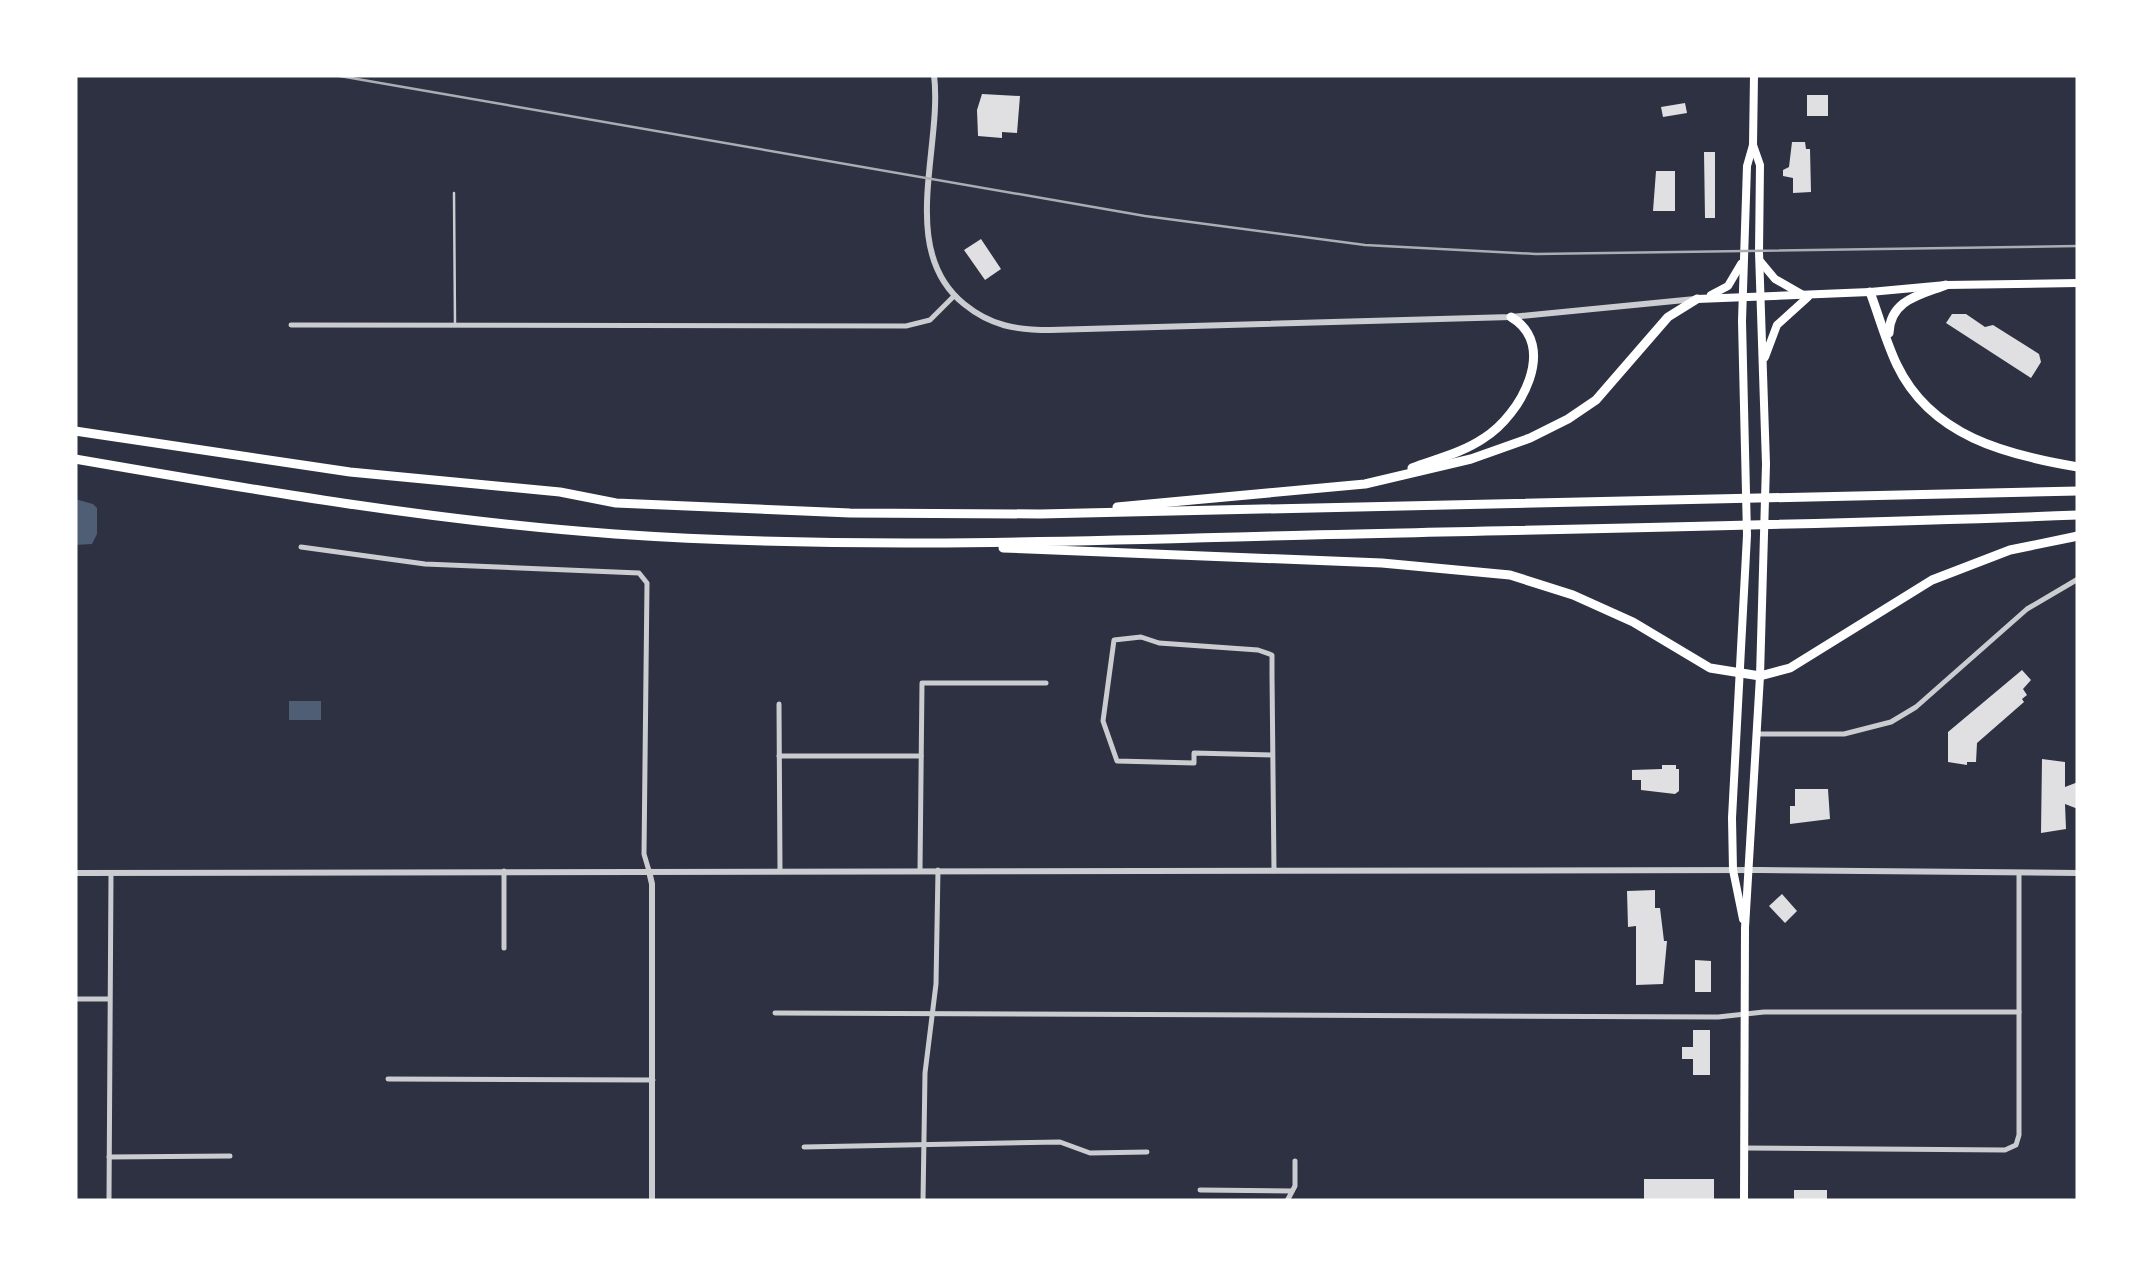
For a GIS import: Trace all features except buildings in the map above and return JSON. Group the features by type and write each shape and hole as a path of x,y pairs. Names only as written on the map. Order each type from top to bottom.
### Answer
{"highway":[{"path":"1892,351 1888,327 1900,305 1946,286"},
{"path":"1870,292 1892,351 1912,389 1952,428 2009,453 2078,466"},
{"path":"1040,514 1366,484 1471,459 1530,438 1596,400 1668,317 1697,299"},
{"path":"1366,484 1474,445 1502,422 1528,383 1535,350 1527,326 1511,317"},
{"path":"75,430 350,472 560,492 616,503 850,513 1040,514 2078,491"},
{"path":"75,459 289,496 612,534 1382,564 1510,575 1634,622 1710,668 1760,676 1790,668 1932,580 1994,555 2078,536"},
{"path":"929,544 2078,515"}],"main road":[{"path":"1744,1201 1745,928 1766,537 1760,164 1754,145 1754,75"},
{"path":"1745,928 1733,870 1732,818 1747,535 1742,299 1747,166 1754,145"},
{"path":"1697,299 1728,286 1744,256"},
{"path":"1759,259 1775,279 1808,297"},
{"path":"1697,299 2078,283"},
{"path":"1763,366 1777,326 1808,297"}],"street":[{"path":"934,75 935,110 928,179 931,246 938,272 954,296 984,320 1018,330 1511,317 1697,299"},
{"path":"291,325 911,325 930,320 954,296"},
{"path":"301,547 424,564 639,574 647,582 644,854 652,884 652,1201"},
{"path":"1756,734 1844,734 1891,722 1916,707 2027,609 2078,579"},
{"path":"1273,754 1194,753 1194,763 1117,761 1103,721 1114,640 1141,637 1159,643 1258,650 1272,655 1273,754 1274,871"},
{"path":"920,870 922,683 1046,683"},
{"path":"779,704 780,871"},
{"path":"780,756 921,756"},
{"path":"923,1201 930,1012 936,984 938,870"},
{"path":"504,871 504,948"},
{"path":"75,873 2078,873"},
{"path":"109,1201 112,873"},
{"path":"1744,1148 2004,1150 2016,1145 2020,873"},
{"path":"75,999 109,999"},
{"path":"775,1012 1704,1017 2019,1012"},
{"path":"388,1079 653,1080"},
{"path":"804,1147 1060,1142 1090,1153 1147,1152"},
{"path":"109,1156 230,1156"},
{"path":"1287,1201 1296,1160"},
{"path":"1200,1190 1292,1192"}],"lane":[{"path":"454,193 454,325"}],"water":[{"path":"75,499 97,508 97,534 92,544 75,545"},
{"path":"289,701 321,701 321,720 289,720"}],"railway":[{"path":"334,75 1145,216 1365,245 1536,254 2078,246"}]}
